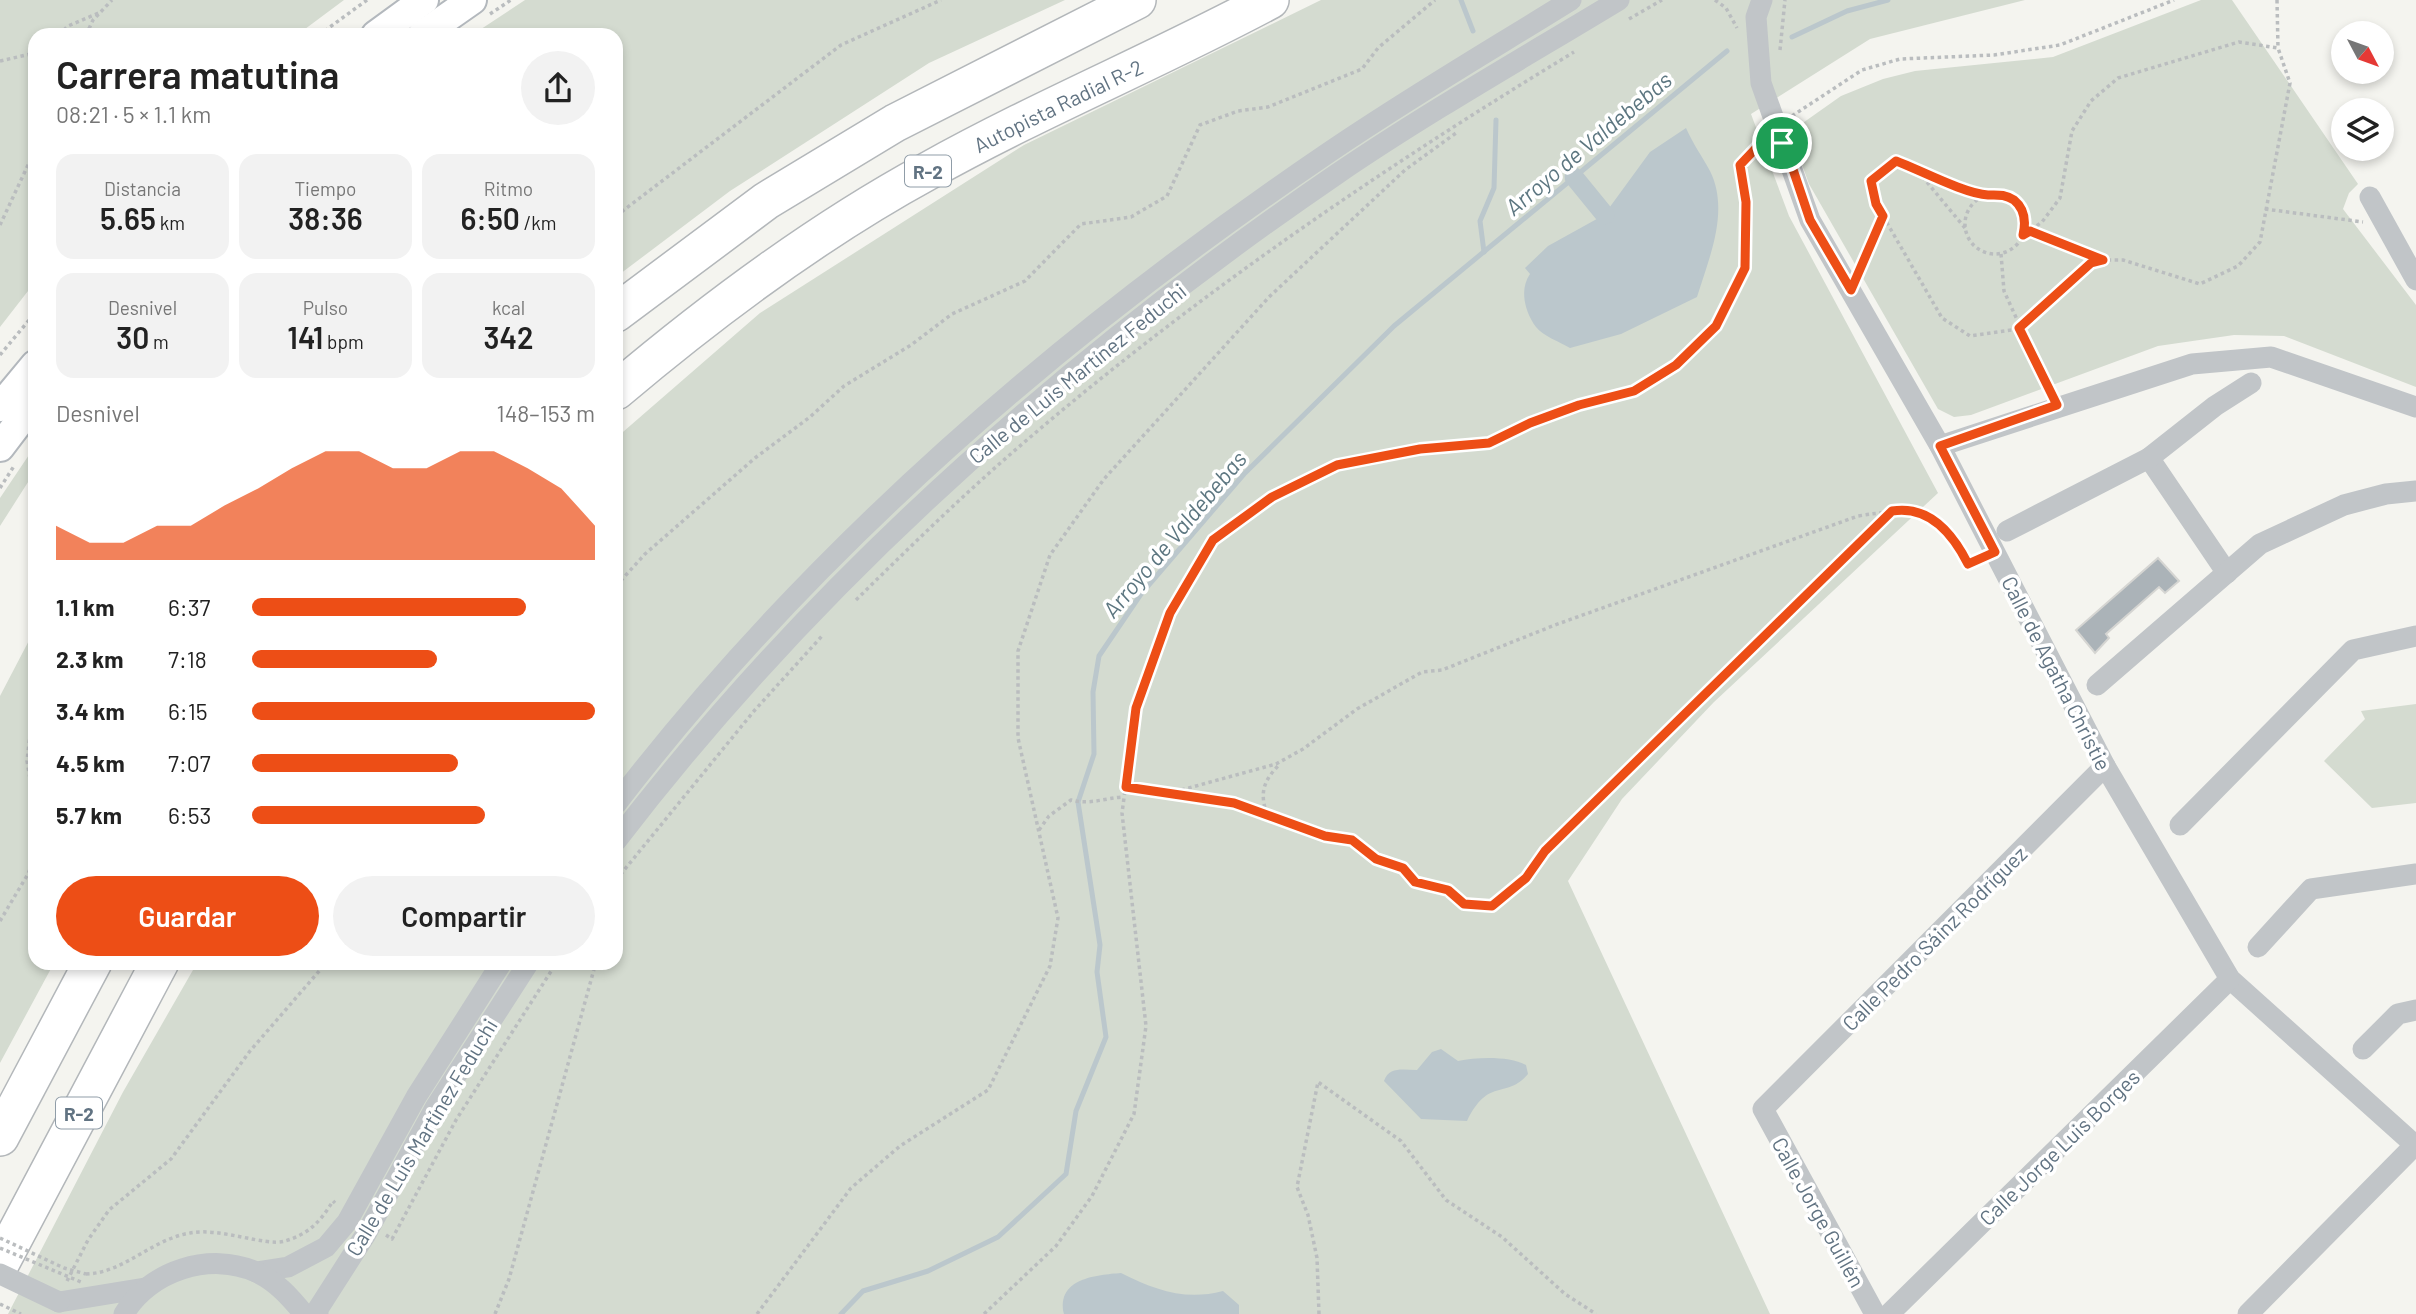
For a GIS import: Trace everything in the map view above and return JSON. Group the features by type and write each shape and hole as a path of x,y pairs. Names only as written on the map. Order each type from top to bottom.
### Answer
{"highway":[{"path":"623,308 766,201 895,123 1137,0"},
{"name":"Autopista Radial R-2","path":"623,385 688,331 794,253 927,171 1270,0"},
{"name":"R-2","path":"0,1137 89,970"},
{"name":"R-2","path":"0,1264 156,970"}],"street":[{"path":"386,28 424,0"},
{"path":"432,28 472,0"},
{"name":"Calle de Luis Martínez Feduchi","path":"623,796 719,681 806,584 1004,399 1109,313 1326,154 1571,0"},
{"name":"Calle de Luis Martínez Feduchi","path":"623,832 736,695 822,600 1018,416 1123,330 1338,173 1619,0"},
{"name":"Calle de Agatha Christie","path":"1754,6 1761,83 1810,220 1940,446 2105,766 2230,979 2416,1146"},
{"path":"2370,197 2416,280"},
{"path":"1940,446 2057,405 2192,364 2271,357 2416,407"},
{"path":"0,407 28,373"},
{"path":"2007,531 2149,457 2215,406 2251,383"},
{"path":"0,447 28,410"},
{"path":"2149,457 2227,573"},
{"path":"2097,685 2260,544 2344,505 2386,494 2416,491"},
{"path":"2180,825 2353,650 2416,636"},
{"name":"Calle Pedro Sáinz Rodríguez","path":"1763,1110 2105,766"},
{"path":"2258,947 2311,889 2416,874"},
{"name":"Calle de Luis Martínez Feduchi","path":"256,1272 288,1267 326,1247 347,1222 416,1097 497,970"},
{"name":"Calle de Luis Martínez Feduchi","path":"318,1314 318,1309 366,1234 435,1108 524,970"},
{"name":"Calle Jorge Luis Borges","path":"1889,1314 2230,979"},
{"path":"2363,1049 2398,1014 2416,1010"},
{"name":"Calle Jorge Guillén","path":"1763,1110 1875,1314"},
{"path":"2248,1314 2416,1146"},
{"path":"124,1314 145,1288 170,1273 198,1264 227,1264 256,1272 285,1290 304,1314"},
{"path":"0,1274 63,1302 145,1288"}],"path":[{"path":"91,28 112,0"},
{"path":"329,28 367,0"},
{"path":"623,211 841,45 941,0"},
{"path":"623,578 645,554 755,458 810,418 844,386 911,345 952,314 1025,281 1081,224 1131,217 1167,196 1200,125 1238,111 1268,107 1362,69 1378,48 1435,0"},
{"path":"1623,22 1662,0"},
{"path":"1715,0 1726,8 1740,33"},
{"path":"1779,56 1785,0"},
{"path":"984,1314 1056,1246 1092,1196 1134,1114 1146,1026 1122,813 1136,708 1170,613 1213,540 1272,497 1337,465 1420,449 1489,443 1530,423 1579,405 1634,391 1676,365 1716,326 1745,268 1746,202 1740,165 1778,125 1862,70 1900,59 1994,55 2060,45 2174,0"},
{"path":"2023,235 2024,216 2020,207 2004,195 1988,195 1920,173 1896,161 1871,181 1876,204 1942,318 1970,336 2019,328 2091,263 2123,260 2200,284 2238,267 2259,242 2290,83 2278,48 2277,0"},
{"path":"66,28 101,12"},
{"path":"1531,70 1579,42"},
{"path":"1920,173 1965,228 1973,246 1981,252 2001,254 2011,250 2023,235 2042,222 2060,198 2073,131 2091,101 2118,78 2239,42 2278,48"},
{"path":"849,607 1034,434 1138,349 1352,193 1451,126 1578,50"},
{"path":"0,61 28,55"},
{"path":"757,1314 851,1188 900,1146 988,1090 1050,966 1058,918 1018,738 1017,651 1050,555 1104,479 1269,298 1405,170 1456,133"},
{"path":"0,225 28,165"},
{"path":"1965,228 1969,208 1975,201 1988,195"},
{"path":"2265,209 2385,225"},
{"path":"1851,290 1883,216"},
{"path":"2030,231 2103,260"},
{"path":"2001,254 2004,291 2057,405"},
{"path":"0,355 28,321"},
{"path":"1126,787 1234,803 1325,836 1352,840 1376,859 1403,868 1415,882 1448,890 1464,904 1492,906 1526,878 1545,851 1892,511"},
{"path":"1267,814 1261,797 1267,777 1284,760 1357,709 1422,672 1442,670 1555,625 1858,516 1892,511 1926,514 1958,545 1968,564 1995,552"},
{"path":"623,871 736,732 822,635"},
{"path":"1174,792 1284,760"},
{"path":"1038,831 1049,816 1071,800 1091,804 1108,798 1124,797"},
{"path":"0,921 28,874"},
{"path":"63,1302 88,1240 109,1210 172,1159 250,1051 320,970"},
{"path":"392,1239 456,1121 552,970"},
{"path":"495,1314 509,1279 594,970"},
{"path":"1318,1314 1317,1258 1308,1215 1297,1187 1318,1083 1401,1141 1446,1200 1502,1237 1565,1294 1596,1314"},
{"path":"0,1238 64,1268 86,1274 100,1274 157,1243 188,1233 213,1231 281,1243 308,1233 322,1219 332,1201"},
{"path":"0,1248 80,1282"},
{"path":"0,1304 21,1314"}],"shaded area":[{"path":"0,0 344,0 306,28 28,28 28,291 0,327"},
{"path":"525,0 1065,0 929,63 730,191 623,272 623,28 483,28"},
{"path":"1321,0 2025,0 1870,39 1751,114 1789,216 1938,493 1714,702 1622,799 1568,881 1770,1314 8,1314 123,1092 193,970 623,970 623,432 760,313 1024,145"},
{"path":"2201,0 2232,0 2331,145 2331,161 2342,161 2358,184 2349,193 2343,209 2416,305 2416,387 2284,336 2234,335 2158,346 1971,415 1954,417 1938,409 1809,184 1790,132 1841,96 1883,79 1915,71 2053,57"},
{"path":"1686,128 1710,171 1718,202 1716,234 1697,297 1621,334 1570,348 1543,333 1536,327 1526,308 1524,294 1530,274 1525,268 1548,246 1604,215 1650,152"},
{"path":"28,456 28,482 0,526 0,498"},
{"path":"28,642 28,970 50,970 0,1063 0,696"},
{"path":"2416,704 2416,803 2372,808 2324,761 2365,719 2361,711"},
{"path":"1441,1049 1458,1061 1493,1058 1519,1062 1526,1065 1528,1074 1520,1082 1483,1098 1467,1121 1421,1119 1384,1081 1393,1071 1417,1070 1432,1052"},
{"path":"1121,1273 1170,1292 1196,1295 1223,1291 1239,1305 1239,1314 1064,1314 1063,1302 1072,1286 1090,1277"}],"building":[{"path":"2158,558 2179,581 2165,593 2159,587 2106,634 2109,638 2095,653 2076,630"}],"waterway":[{"path":"1461,0 1473,31"},
{"name":"Arroyo de Valdebebas","path":"1792,37 1847,11 1888,0"},
{"name":"Arroyo de Valdebebas","path":"841,1314 863,1291 928,1271 998,1237 1066,1174 1076,1111 1106,1037 1097,972 1100,945 1078,802 1094,754 1093,692 1099,656 1141,594 1244,474 1394,326 1727,51"},
{"path":"1484,252 1480,221 1494,188 1496,120"},
{"path":"1574,177 1605,215"}],"route":[{"path":"1778,125 1782,143 1810,220 1851,290 1883,216 1876,204 1871,181 1896,161 1920,173 1988,195 2004,195 2020,207 2025,225 2023,235 2030,231 2099,256 2103,260 2091,263 2051,302 2019,328 2057,405 1940,446 1995,552 1968,564 1958,545 1941,525 1926,514 1900,509 1892,511 1545,851 1514,890 1492,906 1464,904 1448,890 1415,882 1403,868 1376,859 1352,840 1325,836 1290,821 1234,803 1126,787 1136,708 1170,613 1213,540 1272,497 1337,465 1420,449 1489,443 1530,423 1579,405 1634,391 1676,365 1716,326 1745,268 1746,202 1740,165 1778,125"}]}
